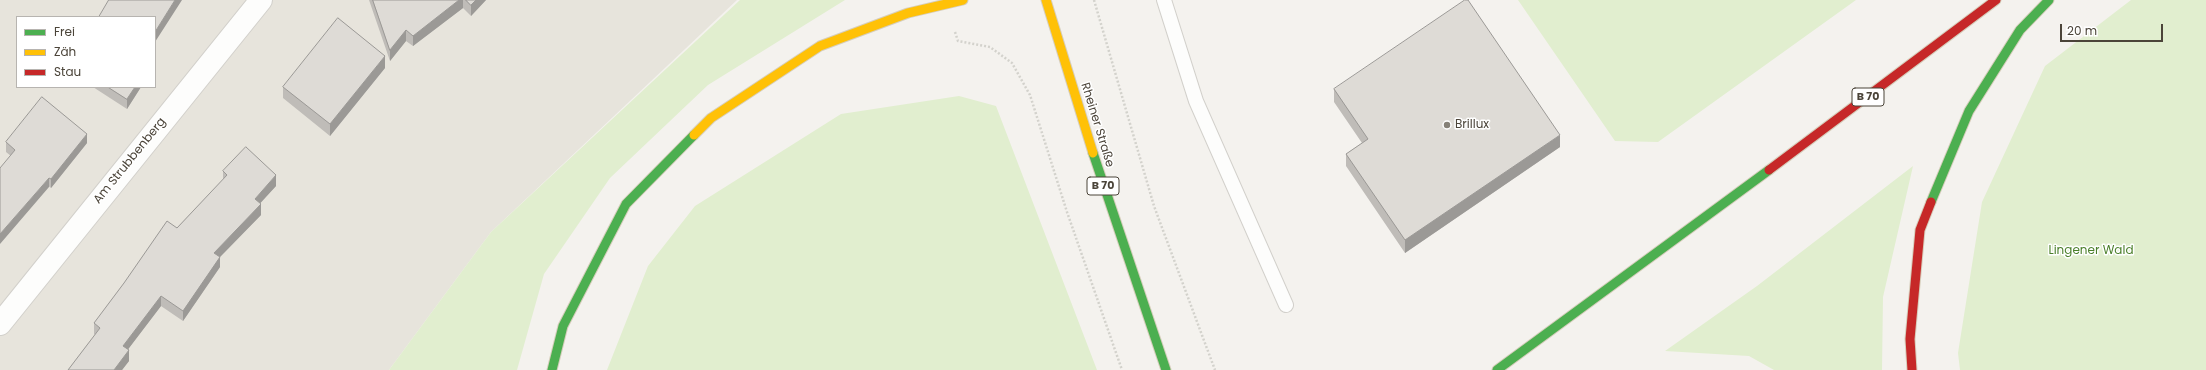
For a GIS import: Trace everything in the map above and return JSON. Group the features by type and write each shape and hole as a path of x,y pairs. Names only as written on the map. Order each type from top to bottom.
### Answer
{"main road":[{"path":"908,13 917,0"},
{"path":"552,370 563,326 626,204 711,118 820,46 908,13 963,0"},
{"name":"Rheiner Straße","path":"1046,0 1101,179 1166,370"},
{"name":"B 70","path":"1496,370 1864,101 1996,0"},
{"path":"1912,370 1910,339 1920,230 1969,112 2020,30 2049,0"}],"street":[{"name":"Am Strubbenberg","path":"0,324 261,0"}],"lane":[{"path":"1164,0 1196,101 1286,305"}],"path":[{"path":"1094,0 1154,206 1215,370"},
{"path":"944,5 958,41 990,47 1012,63 1030,96 1067,212 1122,370"}],"shaded area":[{"path":"0,0 737,0 491,232 389,370 0,370"}],"green space":[{"path":"740,0 845,0 708,85 610,178 544,274 517,370 389,370 491,232"},
{"path":"1518,0 1856,0 1658,142 1615,141"},
{"name":"Lingener Wald","path":"2131,0 2206,0 2206,370 1960,370 1958,353 1982,202 2045,66"},
{"path":"959,96 996,106 1097,370 607,370 648,266 695,206 841,114"},
{"path":"1913,166 1883,297 1882,370 1774,370 1749,356 1665,351 1757,286"}],"building":[{"path":"109,0 175,0 156,30 156,16 100,16"},
{"path":"373,0 459,0 413,36 406,30 390,50"},
{"path":"466,0 476,0 471,5"},
{"name":"Brillux","path":"1465,0 1468,0 1560,135 1405,240 1346,154 1368,139 1334,89"},
{"path":"338,18 385,56 330,124 283,87"},
{"path":"110,88 134,88 127,99"},
{"path":"42,97 87,134 51,179 49,178 0,234 0,168 15,150 6,142"},
{"path":"246,147 276,175 255,199 261,204 214,253 220,257 183,311 161,296 123,346 129,350 114,370 68,370 100,328 94,323 167,221 177,228 227,175 223,171"}],"traffic: fast":[{"path":"1931,202 1969,111 2020,30 2049,0"},
{"path":"552,370 563,326 626,204 694,135"},
{"path":"1093,153 1166,370"},
{"path":"1497,370 1769,170"}],"traffic: slow":[{"path":"694,135 711,118 820,46 908,13 963,0"},
{"path":"1046,0 1093,153"}],"traffic: jam":[{"path":"1769,170 1996,0"},
{"path":"1912,370 1910,339 1920,230 1931,202"}],"place":[{"name":"Brillux","path":"1447,125"}]}
